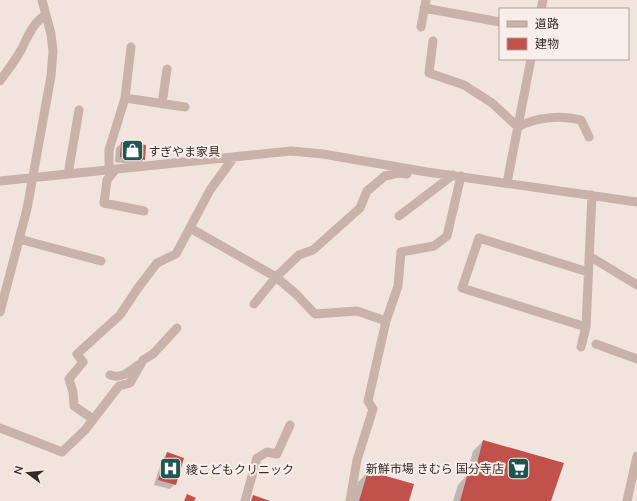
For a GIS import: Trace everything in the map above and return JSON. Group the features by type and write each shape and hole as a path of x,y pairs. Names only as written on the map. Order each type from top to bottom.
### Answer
{"street":[{"path":"0,312 19,239 51,76 53,51 51,34 42,0"},
{"path":"421,27 425,4 499,22"},
{"path":"0,81 39,18 46,15"},
{"path":"433,41 429,73 464,85 492,103 518,127"},
{"path":"131,47 125,98 109,150 112,170 107,180 104,203 144,211"},
{"path":"507,183 531,60"},
{"path":"162,104 167,69"},
{"path":"125,98 185,107"},
{"path":"68,174 79,110"},
{"path":"518,127 528,121 567,116 581,120 589,137"},
{"path":"0,181 291,151 637,202"},
{"path":"93,419 74,406 73,392 69,379 83,362 77,354 120,314 157,263 176,254 210,190 234,156"},
{"path":"254,304 276,277 299,255 313,250 360,208 367,191 385,176 398,172 422,176 427,172"},
{"path":"399,216 457,176"},
{"path":"350,501 357,460 373,409 368,401 386,320 398,286 401,252 434,246 447,236 457,176"},
{"path":"581,347 586,327 592,195"},
{"path":"190,228 276,277 296,294 315,314 357,310 386,320"},
{"path":"586,327 462,288 479,238 588,272"},
{"path":"19,239 101,261"},
{"path":"589,256 637,284"},
{"path":"110,376 118,378 127,374 143,360 153,354 177,328"},
{"path":"596,344 637,359"},
{"path":"0,428 62,452 93,419 119,386 130,383 143,360"},
{"path":"246,501 257,458 267,452 277,454 290,425"},
{"path":"627,501 637,456"}],"building":[{"name":"すぎやま家具","path":"121,142 146,145 145,160 120,157"},
{"name":"新鮮市場 きむら 国分寺店","path":"483,440 564,463 551,501 460,501 468,473 474,475"},
{"name":"綾こどもクリニック","path":"167,452 184,458 176,485 158,480"},
{"path":"368,471 414,484 409,501 359,501"},
{"path":"187,494 196,498 194,501 184,501"},
{"path":"253,495 270,501 251,501"}],"place":[{"name":"すぎやま家具","path":"133,151"},
{"name":"新鮮市場 きむら 国分寺店","path":"519,468"},
{"name":"綾こどもクリニック","path":"171,469"}]}
